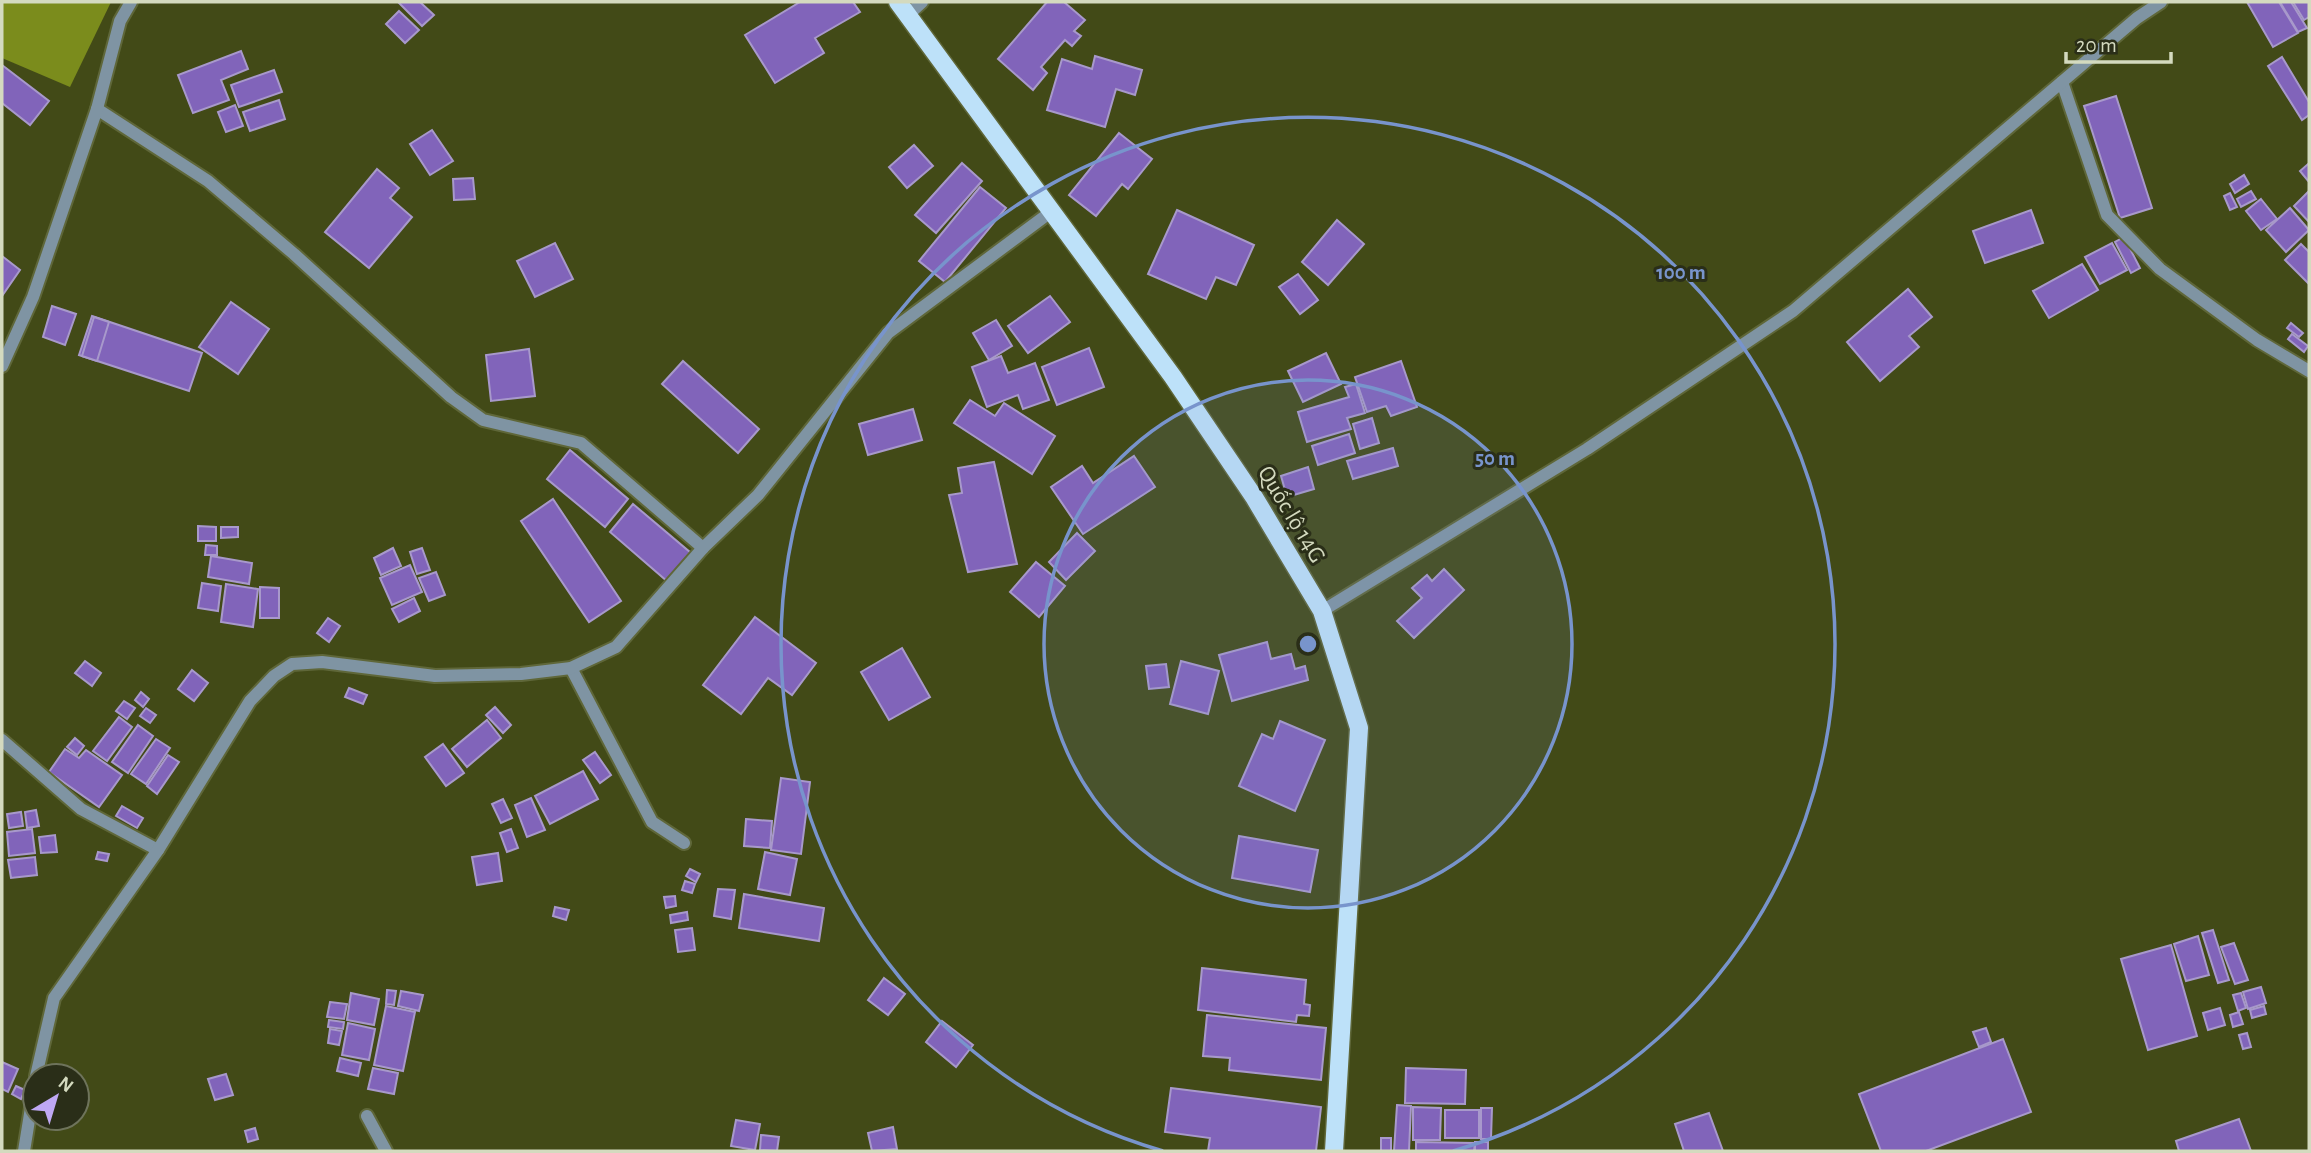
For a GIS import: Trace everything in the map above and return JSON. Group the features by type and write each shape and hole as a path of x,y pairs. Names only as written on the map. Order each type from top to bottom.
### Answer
{"main road":[{"name":"Quốc lộ 14G","path":"903,8 1210,432 1254,497 1322,611 1359,727 1337,1054 1334,1151"}],"street":[{"path":"4,358 33,297 97,109 120,21 131,2"},
{"path":"903,8 922,2"},
{"path":"1322,611 1587,449 1793,311 2137,18 2161,2"},
{"path":"2062,82 2107,215 2160,269 2257,340 2309,371"},
{"path":"97,109 208,181 451,397 483,419 581,443 703,548"},
{"path":"39,1062 54,998 158,850 250,701 274,676 292,664 323,662 435,676 521,674 571,668 616,647 703,548 758,495 888,333 1052,211"},
{"path":"571,668 652,822 684,843"},
{"path":"2,740 81,808 158,850"},
{"path":"367,1116 386,1151"},
{"path":"24,1151 27,1132"}],"green space":[{"path":"2,2 111,2 70,87 2,58"}],"building":[{"path":"398,2 420,2 434,15 422,26"},
{"path":"800,2 853,2 860,12 815,38 824,53 775,83 745,35"},
{"path":"1047,2 1064,2 1085,20 1074,31 1081,36 1072,46 1065,40 1041,67 1047,73 1033,90 998,59"},
{"path":"2247,2 2279,2 2298,33 2273,47"},
{"path":"2280,2 2291,2 2307,28 2298,32"},
{"path":"2293,2 2309,2 2309,17 2304,20"},
{"path":"399,11 419,30 405,43 386,24"},
{"path":"241,51 248,69 221,80 229,100 193,113 178,75"},
{"path":"1095,56 1142,70 1135,95 1116,89 1105,127 1047,110 1062,59 1092,69"},
{"path":"2282,57 2309,102 2309,115 2302,120 2268,66"},
{"path":"2,65 49,101 30,125 2,103"},
{"path":"274,70 282,92 239,107 231,85"},
{"path":"2116,96 2152,208 2120,218 2084,106"},
{"path":"279,100 285,119 250,131 243,112"},
{"path":"235,105 243,126 226,132 218,112"},
{"path":"432,130 453,161 430,175 410,144"},
{"path":"1119,133 1152,159 1128,189 1122,184 1096,216 1069,195"},
{"path":"914,145 933,166 907,188 889,167"},
{"path":"962,163 982,181 936,233 915,215"},
{"path":"2309,165 2309,182 2300,171"},
{"path":"377,169 399,188 390,198 412,217 369,268 325,232"},
{"path":"2244,175 2249,184 2235,193 2230,184"},
{"path":"473,178 475,199 454,200 453,179"},
{"path":"980,187 1006,208 945,282 919,261"},
{"path":"2251,191 2256,199 2241,207 2237,199"},
{"path":"2309,191 2309,222 2294,206"},
{"path":"2230,193 2237,207 2230,210 2224,196"},
{"path":"2261,199 2277,219 2261,230 2246,211"},
{"path":"2290,208 2309,230 2286,252 2266,230"},
{"path":"1177,210 1254,245 1236,285 1216,277 1206,299 1148,274"},
{"path":"2031,210 2043,243 1985,263 1973,231"},
{"path":"1337,220 1364,244 1328,285 1302,262"},
{"path":"2124,237 2140,268 2131,273 2115,242"},
{"path":"555,243 573,279 535,297 517,261"},
{"path":"2112,243 2127,270 2100,284 2085,257"},
{"path":"2301,244 2309,252 2309,284 2285,260"},
{"path":"2,256 20,270 2,296"},
{"path":"2082,264 2098,290 2049,318 2033,291"},
{"path":"1298,274 1318,300 1300,314 1279,287"},
{"path":"1908,289 1932,317 1909,336 1919,347 1880,381 1847,342"},
{"path":"1050,296 1070,322 1028,353 1008,326"},
{"path":"231,302 269,329 238,374 199,347"},
{"path":"52,306 76,314 65,345 43,337"},
{"path":"92,316 202,353 189,391 79,355"},
{"path":"94,317 109,322 97,361 82,356"},
{"path":"996,320 1012,346 989,360 973,333"},
{"path":"2291,323 2303,333 2299,337 2287,328"},
{"path":"2292,334 2308,346 2304,352 2288,339"},
{"path":"1089,348 1104,387 1057,405 1042,367"},
{"path":"529,349 535,396 491,401 486,355"},
{"path":"1326,353 1341,384 1303,402 1288,371"},
{"path":"1001,356 1008,373 1035,363 1049,400 1023,409 1018,395 987,407 972,367"},
{"path":"683,361 759,429 738,453 662,384"},
{"path":"1401,361 1417,407 1391,416 1386,406 1367,412 1355,377"},
{"path":"1356,384 1365,413 1347,418 1351,429 1307,442 1298,412 1349,397 1345,387"},
{"path":"970,400 995,416 1004,403 1055,436 1032,474 954,423"},
{"path":"913,409 922,440 868,455 859,424"},
{"path":"1372,418 1379,443 1360,449 1353,424"},
{"path":"1349,434 1355,453 1318,465 1312,446"},
{"path":"1393,448 1398,466 1353,479 1347,461"},
{"path":"570,450 628,499 605,527 547,479"},
{"path":"1134,456 1155,487 1083,534 1051,487 1082,466 1093,483"},
{"path":"994,462 1017,564 968,572 949,495 962,493 958,468"},
{"path":"1308,467 1314,489 1287,497 1281,476"},
{"path":"553,499 621,601 589,622 521,521"},
{"path":"633,504 691,553 668,582 610,532"},
{"path":"198,526 216,527 216,541 198,541"},
{"path":"221,527 238,527 238,537 221,538"},
{"path":"1077,533 1095,551 1066,580 1049,562"},
{"path":"206,545 217,546 217,555 205,555"},
{"path":"393,548 401,566 381,575 374,558"},
{"path":"422,548 430,570 417,574 410,552"},
{"path":"211,556 252,563 249,584 208,577"},
{"path":"1036,562 1065,586 1039,617 1010,592"},
{"path":"410,565 422,592 392,605 380,578"},
{"path":"1444,569 1464,590 1414,638 1397,621 1422,598 1412,588 1427,575 1432,581"},
{"path":"436,572 445,595 429,601 419,578"},
{"path":"202,583 221,586 218,611 198,608"},
{"path":"226,584 258,589 253,627 221,622"},
{"path":"260,587 279,588 279,618 260,618"},
{"path":"414,598 420,611 399,622 392,609"},
{"path":"755,617 816,663 792,695 768,678 741,714 703,685"},
{"path":"328,618 340,626 329,642 317,633"},
{"path":"1267,642 1271,659 1291,654 1295,669 1305,666 1308,680 1232,701 1219,655"},
{"path":"902,648 930,697 889,720 861,672"},
{"path":"85,661 101,673 92,686 75,673"},
{"path":"1181,661 1219,671 1208,714 1170,704"},
{"path":"1166,664 1169,687 1149,689 1146,666"},
{"path":"192,670 208,683 194,701 178,689"},
{"path":"349,688 367,695 363,704 345,697"},
{"path":"141,692 149,699 143,707 135,700"},
{"path":"124,701 135,708 127,719 116,711"},
{"path":"495,707 511,725 503,733 486,715"},
{"path":"146,708 156,715 150,723 140,716"},
{"path":"119,717 132,727 107,761 93,751"},
{"path":"487,720 501,738 467,767 452,749"},
{"path":"1280,721 1325,740 1295,811 1239,786 1262,734 1273,739"},
{"path":"138,725 153,736 128,773 112,762"},
{"path":"75,738 84,746 77,755 67,747"},
{"path":"156,739 170,748 146,784 131,774"},
{"path":"443,744 464,773 446,786 425,757"},
{"path":"65,749 79,758 86,750 122,775 99,807 49,772"},
{"path":"595,752 611,775 600,783 583,760"},
{"path":"168,755 179,762 157,794 147,786"},
{"path":"583,771 598,799 550,824 535,796"},
{"path":"781,778 810,782 801,854 771,850"},
{"path":"531,798 545,830 527,837 515,805"},
{"path":"503,799 512,818 501,823 492,804"},
{"path":"122,806 143,818 137,828 116,816"},
{"path":"36,810 39,826 27,828 25,812"},
{"path":"21,812 23,826 9,828 7,814"},
{"path":"746,819 772,821 770,848 744,846"},
{"path":"32,829 35,853 9,856 7,832"},
{"path":"511,829 518,848 507,852 500,833"},
{"path":"55,835 57,852 41,853 39,837"},
{"path":"1239,836 1318,850 1310,892 1232,878"},
{"path":"98,852 109,854 107,861 96,859"},
{"path":"765,852 797,859 790,895 758,889"},
{"path":"498,853 502,881 477,885 472,857"},
{"path":"35,857 37,875 11,878 8,860"},
{"path":"690,869 700,874 696,882 686,876"},
{"path":"685,881 695,884 692,893 682,890"},
{"path":"718,889 735,890 731,919 714,916"},
{"path":"744,894 824,908 819,941 739,928"},
{"path":"675,896 676,906 666,908 664,897"},
{"path":"555,907 569,910 566,920 553,916"},
{"path":"687,912 688,920 671,923 670,915"},
{"path":"692,928 695,950 678,952 675,930"},
{"path":"2213,930 2229,980 2218,983 2202,933"},
{"path":"2198,936 2209,975 2186,981 2174,944"},
{"path":"2234,943 2248,980 2235,984 2221,947"},
{"path":"2171,945 2197,1036 2148,1050 2121,959"},
{"path":"1202,968 1306,980 1304,1004 1310,1005 1309,1016 1297,1015 1296,1022 1198,1010"},
{"path":"884,978 905,994 888,1015 868,1000"},
{"path":"2261,987 2266,1003 2248,1009 2243,992"},
{"path":"387,990 396,991 394,1005 386,1004"},
{"path":"401,991 423,995 419,1011 398,1006"},
{"path":"351,993 379,999 374,1025 347,1020"},
{"path":"2241,993 2246,1008 2238,1011 2233,995"},
{"path":"330,1002 347,1004 344,1019 327,1017"},
{"path":"386,1006 415,1012 403,1071 374,1065"},
{"path":"2264,1006 2266,1014 2252,1018 2250,1010"},
{"path":"2220,1008 2225,1025 2208,1030 2203,1013"},
{"path":"2239,1012 2243,1024 2233,1027 2230,1015"},
{"path":"1207,1015 1326,1028 1321,1080 1229,1070 1230,1058 1203,1056"},
{"path":"329,1020 344,1022 343,1029 328,1027"},
{"path":"942,1021 973,1045 956,1067 926,1042"},
{"path":"348,1023 375,1029 369,1060 342,1055"},
{"path":"1986,1028 1991,1042 1979,1047 1973,1032"},
{"path":"330,1029 342,1031 339,1045 328,1043"},
{"path":"2247,1033 2251,1047 2243,1049 2239,1035"},
{"path":"2003,1039 2031,1112 1926,1151 1881,1151 1859,1094"},
{"path":"340,1058 361,1063 358,1076 337,1071"},
{"path":"2,1062 18,1069 8,1092 2,1089"},
{"path":"373,1068 398,1073 394,1094 368,1089"},
{"path":"1406,1068 1466,1070 1465,1104 1405,1103"},
{"path":"226,1074 233,1095 215,1100 208,1079"},
{"path":"16,1086 21,1088 21,1099 12,1094"},
{"path":"1171,1088 1321,1107 1316,1151 1208,1151 1210,1138 1165,1132"},
{"path":"1397,1105 1411,1106 1409,1151 1394,1151"},
{"path":"1413,1107 1441,1108 1440,1140 1413,1140"},
{"path":"1481,1108 1492,1108 1491,1139 1481,1139"},
{"path":"1445,1110 1479,1110 1479,1138 1445,1138"},
{"path":"1709,1113 1723,1151 1684,1151 1675,1124"},
{"path":"2239,1119 2251,1151 2179,1151 2176,1141"},
{"path":"736,1120 760,1124 755,1150 731,1146"},
{"path":"893,1127 897,1149 872,1151 868,1133"},
{"path":"255,1128 258,1139 248,1142 245,1131"},
{"path":"761,1135 779,1137 777,1151 760,1150"},
{"path":"1381,1138 1391,1138 1391,1151 1381,1151"},
{"path":"1416,1142 1475,1143 1474,1151 1416,1151"},
{"path":"1475,1142 1488,1142 1488,1151 1475,1151"}]}
